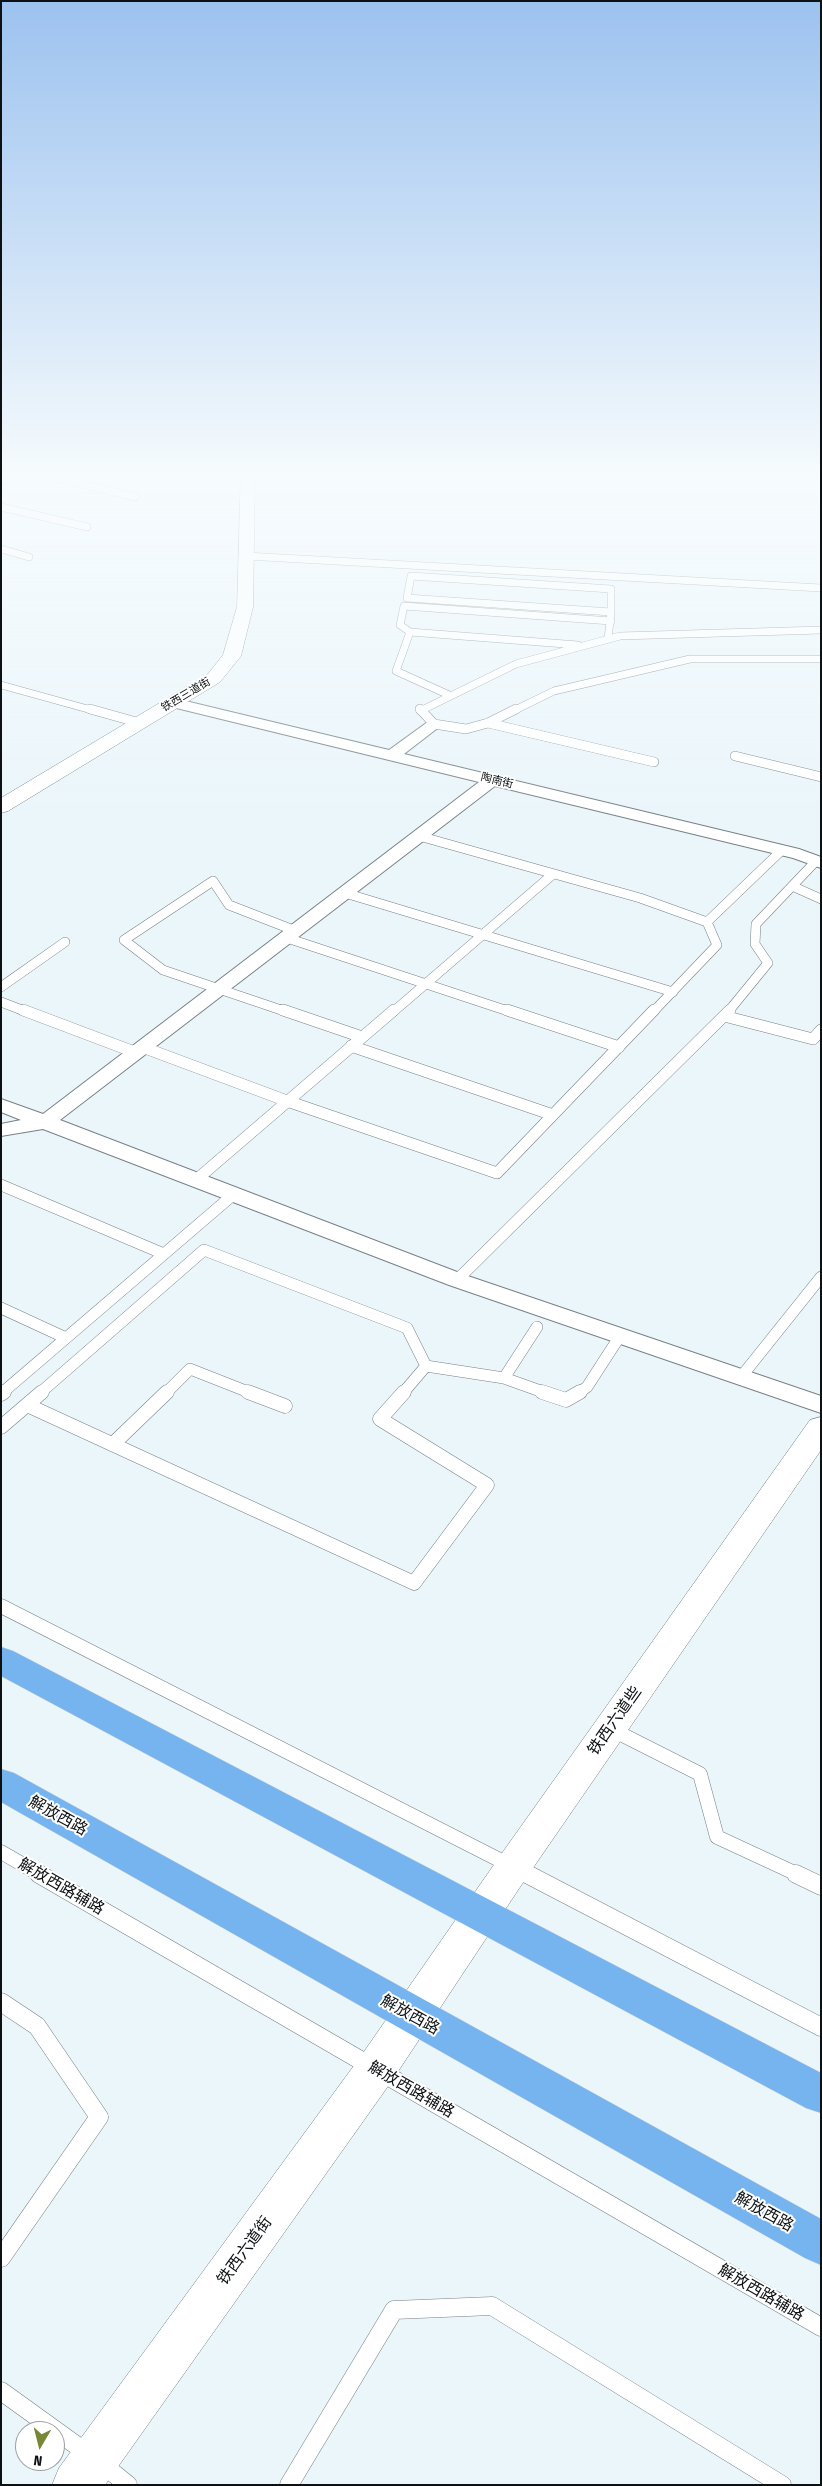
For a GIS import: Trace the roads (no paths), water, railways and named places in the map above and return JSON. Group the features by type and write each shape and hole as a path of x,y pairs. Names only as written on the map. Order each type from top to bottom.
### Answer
{"highway":[{"path":"1,1660 821,2094"},
{"name":"解放西路","path":"1,1784 412,2016 821,2243"}],"street":[{"name":"铁西三道街","path":"1,807 214,678 232,656 245,607 245,588"},
{"name":"陶南街","path":"173,703 782,850 818,862"},
{"path":"391,756 434,724"},
{"path":"1,1130 45,1122 492,780"},
{"path":"1,1104 457,1280 821,1405"},
{"name":"铁西六道些","path":"412,2016 481,1913 821,1427"},
{"name":"铁西六道街","path":"86,2471 376,2069 412,2016"}],"lane":[{"path":"409,588 400,625 410,632 586,645"},
{"path":"596,588 611,589 611,622 608,639"},
{"path":"407,598 611,612"},
{"path":"404,606 611,622"},
{"path":"821,630 620,636 516,664 419,710 434,724 466,729 488,723 554,691 690,659 821,659"},
{"path":"410,632 396,671 449,695"},
{"path":"1,684 140,723"},
{"path":"488,723 654,762"},
{"path":"735,756 821,778"},
{"path":"1,1002 497,1172 717,945 707,922 640,898 552,875 419,836"},
{"path":"707,922 782,850"},
{"path":"457,1280 724,1016 768,963 755,944 756,924 818,862"},
{"path":"196,1180 552,875"},
{"path":"362,1037 162,970 124,940 213,881 229,905 292,934 425,983 619,1047"},
{"path":"792,886 821,898"},
{"path":"345,893 673,992"},
{"path":"1,987 65,942"},
{"path":"724,1016 817,1041 821,1030"},
{"path":"351,1046 553,1115"},
{"path":"1,1184 164,1254"},
{"path":"1,1394 234,1194"},
{"path":"1,1427 204,1250 407,1328 426,1366"},
{"path":"741,1378 821,1277"},
{"path":"1,1308 66,1338"},
{"path":"504,1378 537,1327"},
{"path":"426,1366 504,1378 566,1400 587,1387 620,1336"},
{"path":"27,1405 414,1583 487,1485 380,1419 426,1366"},
{"path":"113,1444 190,1369 286,1406"},
{"path":"1,1606 513,1867 821,2027"},
{"path":"610,1728 700,1774 717,1837 821,1886"},
{"name":"解放西路辅路","path":"1,1852 821,2327"},
{"path":"1,2002 37,2026 99,2117 1,2258"},
{"path":"288,2485 394,2310 492,2306 782,2485"},
{"path":"1,2391 86,2471 128,2485"}]}
